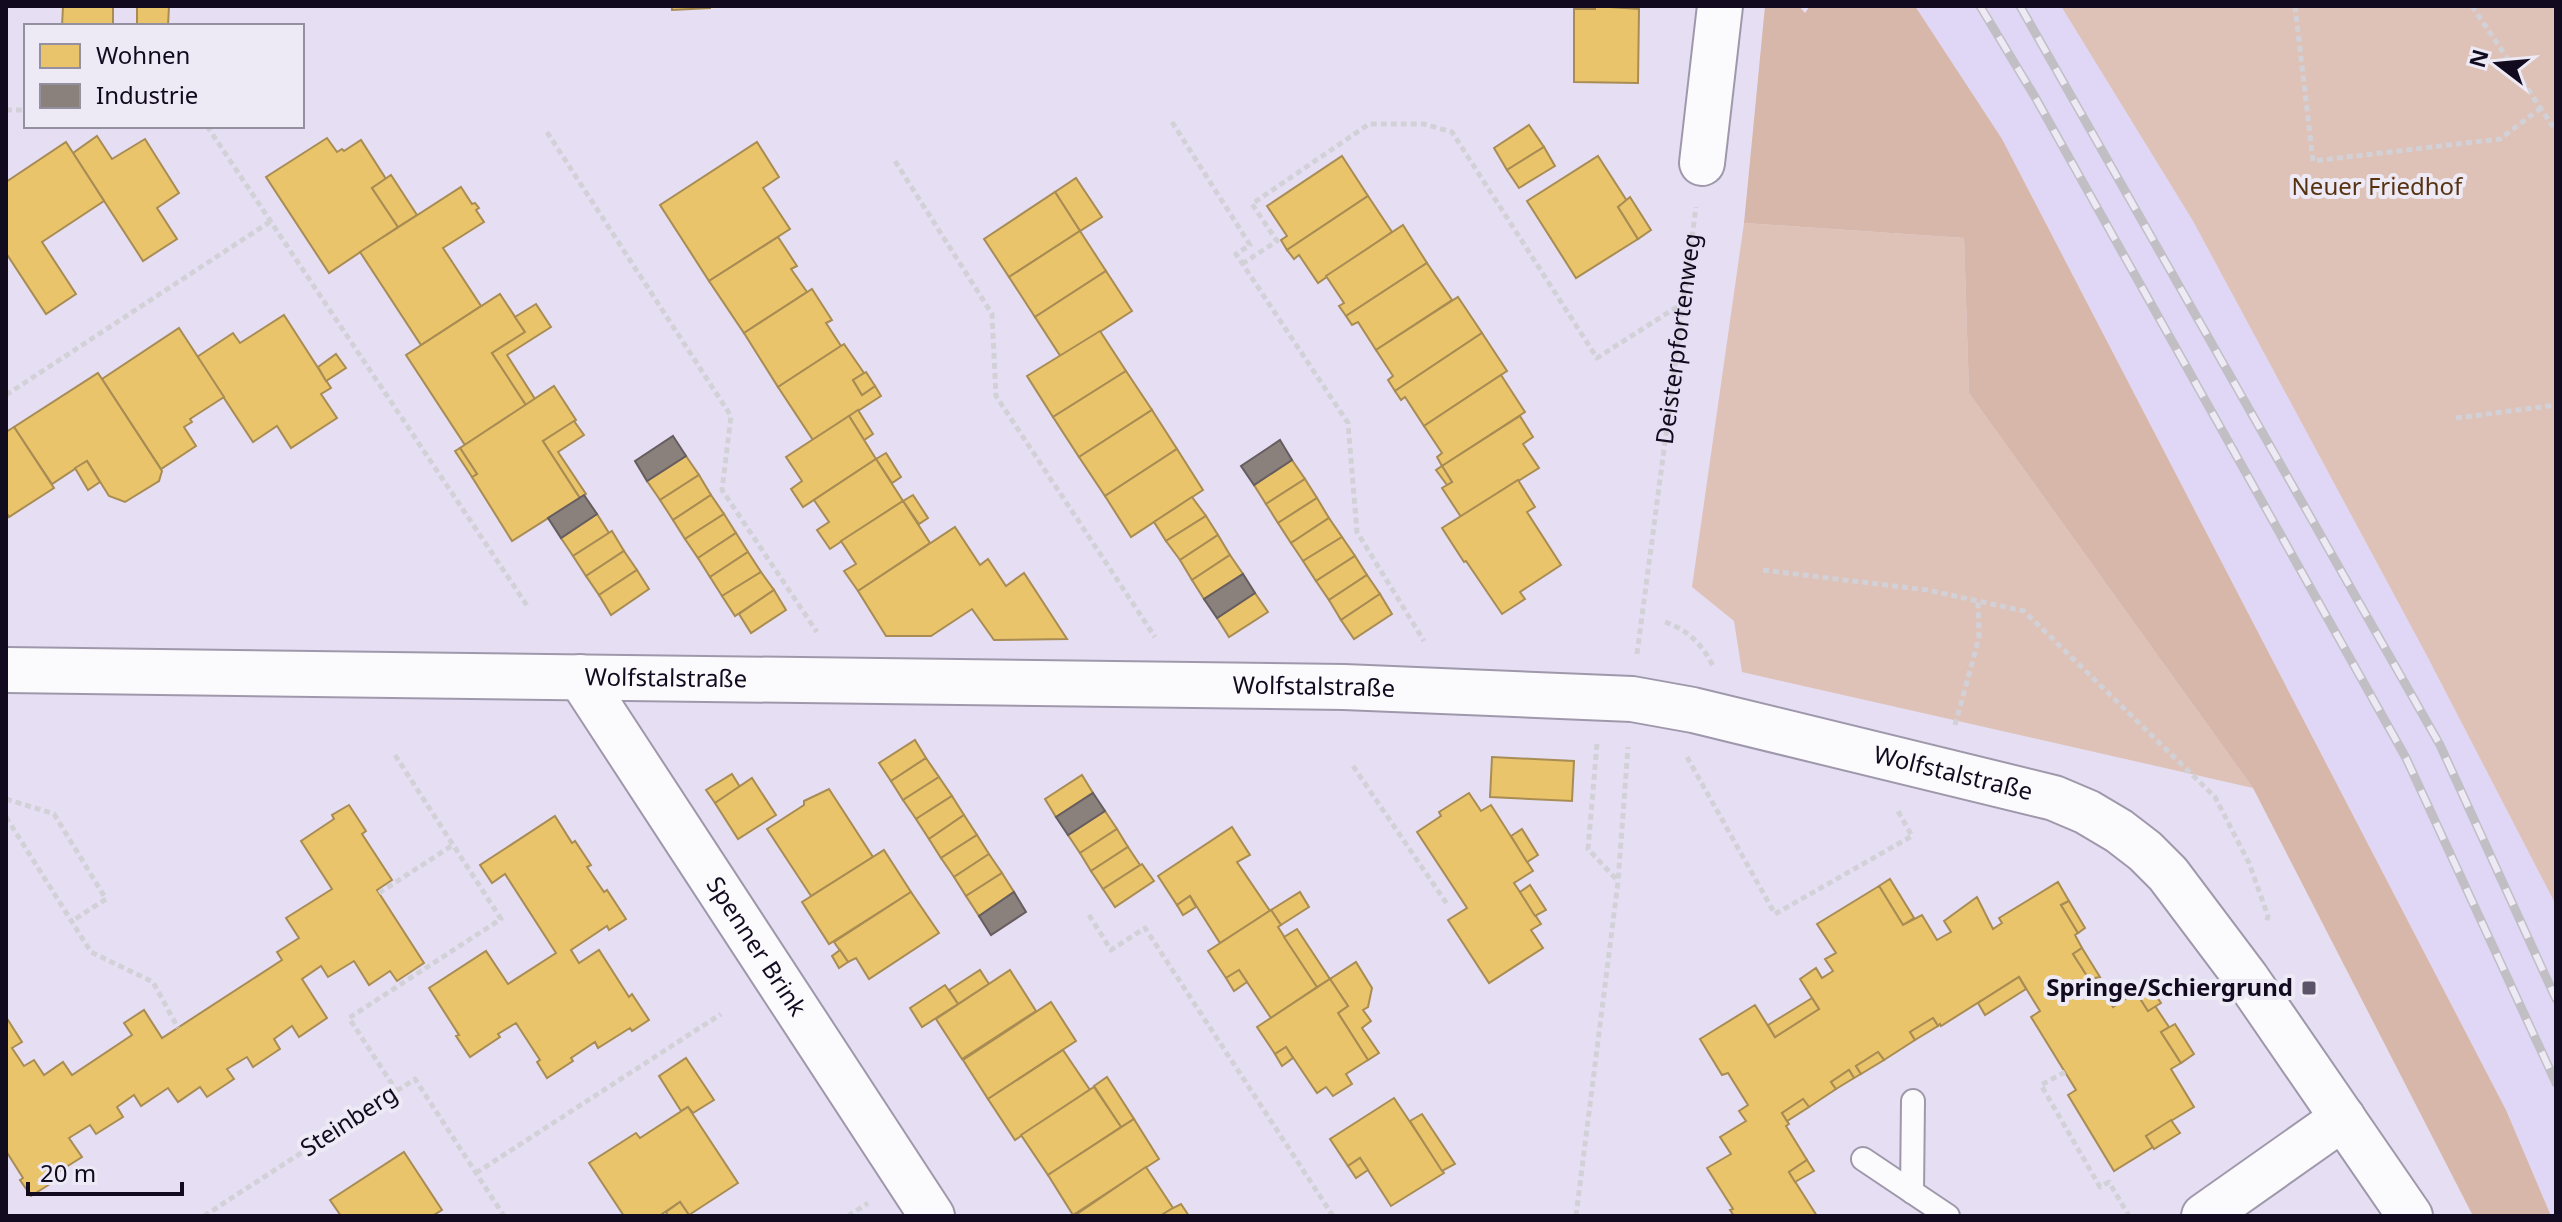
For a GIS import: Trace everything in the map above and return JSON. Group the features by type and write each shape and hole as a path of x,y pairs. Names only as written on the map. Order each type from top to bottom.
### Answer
{"street":[{"path":"1702,163 1720,6"},
{"name":"Wolfstalstraße","path":"6,670 1344,687 1632,699 1693,710 2054,798 2087,812 2127,838 2168,874 2247,979 2410,1216"},
{"name":"Spenner Brink","path":"580,677 932,1216"},
{"path":"2204,1216 2343,1118"}],"lane":[{"path":"1912,1192 1913,1101"},
{"path":"1863,1159 1948,1216"}],"path":[{"path":"2295,6 2313,161 2500,139 2541,108"},
{"path":"2472,6 2556,131"},
{"path":"1172,122 1250,245 1236,254 1348,423 1357,532 1429,649"},
{"path":"1242,264 1277,241 1252,204 1369,124 1424,124 1452,132 1597,358 1683,302"},
{"path":"208,128 528,607"},
{"path":"547,132 731,416 722,490 823,641"},
{"path":"895,161 992,314 996,396 1161,645"},
{"name":"Deisterpfortenweg","path":"1637,655 1702,163"},
{"path":"6,395 271,221"},
{"path":"2456,418 2556,405"},
{"path":"1763,570 1927,590 2024,611 2215,797 2249,863 2268,916 2263,931"},
{"path":"1954,728 1979,638 1978,601"},
{"path":"1665,622 1690,634 1708,656 1716,672"},
{"path":"1598,730 1588,849 1618,882"},
{"path":"1576,1216 1618,882 1629,745"},
{"path":"395,755 501,919 349,1018 396,1090"},
{"path":"1686,756 1775,914 1912,836 1896,808"},
{"path":"1353,766 1447,904"},
{"path":"6,799 54,814 106,899 72,921"},
{"path":"6,817 91,952 153,982 178,1028"},
{"path":"379,893 453,845"},
{"path":"1089,915 1111,950 1145,928 1333,1216"},
{"path":"504,1216 476,1173 721,1014"},
{"path":"2065,1072 2041,1085 2100,1187 2109,1182 2129,1216"},
{"name":"Steinberg","path":"204,1216 415,1079 476,1173"},
{"path":"848,1216 875,1198"}],"shaded area":[{"path":"1765,6 1799,6 1805,13 1810,6 1915,6 2002,139 2506,1110 2551,1216 2473,1216 2253,788 1969,393 1964,238 1744,223"},
{"path":"1915,6 2061,6 2193,221 2426,654 2556,905 2556,1216 2551,1216 2506,1110 2002,139"}],"green space":[{"name":"Neuer Friedhof","path":"2061,6 2556,6 2556,905 2426,654 2193,221"},
{"path":"1744,223 1964,238 1969,393 2253,788 1742,672 1734,621 1692,587"}],"building: Wohnen":[{"path":"63,6 113,6 113,24 62,24"},
{"path":"137,6 169,6 168,24 137,24"},
{"path":"672,6 710,6 710,8 672,10"},
{"path":"1595,6 1639,9 1638,83 1574,82 1574,9 1595,9"},
{"path":"1529,125 1544,147 1507,170 1494,148"},
{"path":"97,136 112,159 145,139 179,193 157,208 177,239 143,261 73,153"},
{"path":"327,138 337,152 361,140 386,179 372,188 398,227 329,273 266,177"},
{"path":"66,142 104,201 42,242 76,294 46,314 6,253 6,182"},
{"path":"757,142 779,177 763,188 790,229 709,281 660,205"},
{"path":"1544,147 1555,166 1519,188 1507,170"},
{"path":"1342,156 1368,196 1287,250 1281,240 1287,236 1267,206"},
{"path":"1598,156 1627,201 1618,207 1638,239 1576,278 1527,201"},
{"path":"391,175 417,215 398,227 372,188"},
{"path":"1076,178 1102,217 1080,231 1055,192"},
{"path":"461,187 472,204 479,208 476,210 484,222 443,248 481,306 421,345 360,252"},
{"path":"1055,192 1080,231 1009,277 984,239"},
{"path":"1368,196 1392,232 1318,283 1299,255 1294,259 1287,250"},
{"path":"1630,197 1651,230 1638,239 1618,207"},
{"path":"1403,225 1427,263 1346,316 1339,306 1344,303 1326,276"},
{"path":"1080,231 1106,271 1035,317 1009,277"},
{"path":"778,237 797,266 791,269 807,292 744,333 709,281"},
{"path":"1427,263 1452,300 1376,350 1358,322 1352,325 1346,316"},
{"path":"1106,271 1132,311 1061,357 1035,317"},
{"path":"812,289 832,320 826,323 841,346 778,387 744,333"},
{"path":"500,294 525,332 492,353 526,405 465,445 406,355"},
{"path":"1458,297 1482,333 1395,391 1388,380 1393,376 1376,350"},
{"path":"536,304 551,327 507,355 535,399 526,405 492,353 525,332 515,317"},
{"path":"284,315 331,388 321,394 337,418 291,448 277,426 253,442 197,357 233,333 240,343"},
{"path":"179,328 224,397 190,419 192,422 184,427 196,446 161,469 102,379"},
{"path":"1100,331 1126,371 1053,417 1027,376"},
{"path":"1482,333 1507,371 1424,426 1405,397 1401,400 1395,391"},
{"path":"844,344 864,373 853,380 862,395 875,386 881,396 813,440 778,387"},
{"path":"336,354 346,368 326,381 318,367"},
{"path":"1126,371 1152,410 1079,457 1053,417"},
{"path":"866,372 875,386 862,395 853,380"},
{"path":"98,373 162,471 159,481 125,502 109,496 87,461 52,484 14,427"},
{"path":"1501,375 1525,412 1442,466 1437,457 1442,453 1424,426"},
{"path":"554,386 576,420 543,441 580,498 512,541 472,477 477,474 460,448"},
{"path":"858,410 873,434 864,440 849,416"},
{"path":"1152,410 1177,449 1105,496 1079,457"},
{"path":"849,416 876,459 803,507 791,489 802,481 786,457"},
{"path":"1520,416 1533,437 1523,444 1539,468 1461,517 1442,488 1452,482 1442,466"},
{"path":"574,421 584,435 558,452 586,494 580,498 543,441"},
{"path":"14,427 54,488 9,517 6,512 6,432"},
{"path":"460,448 477,474 472,477 455,451"},
{"path":"1177,449 1203,490 1131,537 1105,496"},
{"path":"886,453 901,477 892,483 876,459"},
{"path":"686,456 699,475 660,500 647,481"},
{"path":"876,459 903,501 830,549 817,530 829,522 814,500"},
{"path":"1292,460 1305,479 1266,504 1254,485"},
{"path":"87,461 100,482 88,490 75,468"},
{"path":"1442,466 1452,482 1447,485 1436,470"},
{"path":"699,475 711,495 673,520 660,500"},
{"path":"1305,479 1317,498 1278,523 1266,504"},
{"path":"1518,480 1535,507 1527,512 1561,565 1520,592 1525,599 1502,614 1442,528"},
{"path":"711,495 724,514 685,539 673,520"},
{"path":"913,495 928,518 919,524 903,501"},
{"path":"1192,497 1206,516 1166,541 1154,522"},
{"path":"1317,498 1329,518 1291,543 1278,523"},
{"path":"903,501 930,543 858,591 844,571 856,564 841,541"},
{"path":"597,514 609,533 573,556 561,538"},
{"path":"724,514 736,533 698,558 685,539"},
{"path":"1206,516 1218,535 1180,560 1166,541"},
{"path":"1329,518 1342,537 1303,561 1291,543"},
{"path":"955,527 980,565 988,559 1006,586 1024,573 1067,639 994,640 972,609 931,636 886,636 858,591"},
{"path":"612,531 624,551 586,576 573,556"},
{"path":"736,533 748,552 710,577 698,558"},
{"path":"1218,535 1230,555 1192,580 1180,560"},
{"path":"1342,537 1355,556 1316,581 1303,561"},
{"path":"624,551 637,570 599,595 586,576"},
{"path":"748,552 761,572 722,596 710,577"},
{"path":"1230,555 1243,574 1204,599 1192,580"},
{"path":"1355,556 1367,575 1329,600 1316,581"},
{"path":"637,570 649,589 611,615 599,595"},
{"path":"761,572 774,590 735,616 722,596"},
{"path":"1367,575 1380,594 1341,620 1329,600"},
{"path":"774,590 786,610 751,633 739,614"},
{"path":"1255,593 1268,612 1229,637 1217,618"},
{"path":"1380,594 1392,614 1354,639 1341,620"},
{"path":"915,740 926,758 891,781 879,763"},
{"path":"1492,757 1574,761 1572,801 1490,797"},
{"path":"926,758 939,777 903,800 891,781"},
{"path":"732,774 740,787 715,803 706,790"},
{"path":"1082,775 1093,793 1056,817 1045,799"},
{"path":"939,777 952,796 916,819 903,800"},
{"path":"752,778 776,815 738,839 715,803"},
{"path":"829,789 873,857 811,896 767,829 804,805 804,801"},
{"path":"1469,793 1481,811 1491,805 1533,871 1514,883 1541,924 1531,930 1543,948 1489,983 1448,920 1467,908 1417,832 1441,816 1439,812"},
{"path":"952,796 964,815 929,839 916,819"},
{"path":"349,805 366,831 362,834 392,880 377,890 424,963 397,981 390,971 369,985 354,961 328,977 321,966 302,979 327,1018 299,1037 292,1026 274,1039 280,1049 253,1067 247,1057 227,1069 234,1079 207,1097 200,1087 178,1102 168,1088 141,1106 134,1095 117,1107 123,1117 96,1134 90,1125 69,1138 82,1157 55,1174 58,1179 31,1196 6,1151 6,1017 22,1042 12,1048 24,1066 34,1060 44,1075 63,1062 72,1075 132,1035 124,1023 144,1010 162,1038 282,960 277,952 299,938 286,918 332,889 301,841"},
{"path":"1105,811 1117,829 1080,853 1068,835"},
{"path":"964,815 977,835 941,858 929,839"},
{"path":"555,816 591,865 587,867 604,892 607,890 626,919 609,930 607,926 571,950 579,963 599,950 629,997 632,994 649,1020 598,1048 595,1042 547,1078 537,1062 540,1060 516,1023 470,1057 429,988 486,951 508,984 556,953 505,874 492,883 480,865"},
{"path":"1232,827 1250,855 1237,862 1270,911 1220,943 1190,896 1177,905 1158,876"},
{"path":"1117,829 1128,847 1091,871 1080,853"},
{"path":"1522,829 1538,855 1527,862 1511,836"},
{"path":"977,835 989,854 954,877 941,858"},
{"path":"1128,847 1140,865 1103,889 1091,871"},
{"path":"884,850 911,892 829,944 802,902"},
{"path":"989,854 1002,873 966,896 954,877"},
{"path":"1142,864 1154,881 1115,907 1103,889"},
{"path":"1002,873 1014,892 979,916 966,896"},
{"path":"1890,879 1914,918 1903,925 1879,886"},
{"path":"2058,882 2069,901 2061,905 2078,933 2075,935 2082,948 2073,954 2089,979 2094,976 2113,1007 2136,992 2148,1011 2155,1006 2169,1027 2161,1032 2181,1063 2171,1069 2194,1107 2146,1136 2153,1147 2114,1171 2068,1095 2076,1090 2031,1017 2040,1011 2019,977 1941,1026 1933,1018 1910,1032 1915,1040 1884,1060 1878,1052 1856,1066 1861,1074 1854,1078 1849,1070 1831,1082 1836,1089 1809,1107 1803,1099 1782,1113 1789,1124 1786,1126 1807,1160 1789,1172 1817,1216 1734,1216 1730,1210 1733,1209 1707,1168 1731,1154 1720,1137 1746,1121 1739,1111 1748,1105 1728,1073 1722,1075 1700,1039 1755,1005 1775,1037 1819,1009 1800,979 1816,968 1822,978 1833,971 1825,959 1836,953 1817,924 1879,886 1903,925 1922,915 1937,940 1951,932 1944,921 1977,897 1993,929 2002,923 1999,918"},
{"path":"1530,885 1546,910 1535,916 1520,892"},
{"path":"911,892 939,933 869,979 856,958 848,962 834,942"},
{"path":"1300,892 1309,907 1281,925 1271,910"},
{"path":"1190,896 1196,907 1183,915 1177,905"},
{"path":"2069,901 2085,928 2078,933 2061,905"},
{"path":"1271,910 1281,925 1278,927 1317,987 1271,1018 1239,970 1226,978 1208,951"},
{"path":"1297,929 1330,979 1317,987 1284,937"},
{"path":"2082,948 2100,977 2089,979 2073,954"},
{"path":"840,950 848,962 839,968 832,956"},
{"path":"1356,962 1372,988 1368,1007 1363,1010 1371,1021 1362,1028 1379,1053 1368,1060 1338,1013 1348,1006 1330,979"},
{"path":"980,970 989,984 958,1004 949,990"},
{"path":"1010,970 1036,1011 962,1059 936,1019"},
{"path":"1239,970 1247,982 1234,991 1226,978"},
{"path":"2019,977 2026,989 1985,1015 1978,1003"},
{"path":"1330,979 1348,1006 1338,1013 1368,1060 1346,1074 1352,1084 1333,1096 1326,1087 1317,1093 1286,1047 1275,1054 1257,1027"},
{"path":"2148,984 2161,1003 2148,1011 2136,992"},
{"path":"945,985 958,1004 922,1027 910,1008"},
{"path":"1812,998 1819,1009 1775,1037 1768,1025"},
{"path":"1051,1002 1076,1041 988,1099 963,1060"},
{"path":"1933,1018 1938,1026 1915,1040 1910,1032"},
{"path":"2175,1024 2194,1054 2181,1063 2161,1032"},
{"path":"1286,1047 1293,1058 1282,1066 1275,1054"},
{"path":"1063,1050 1090,1090 1015,1140 988,1099"},
{"path":"1878,1052 1884,1060 1861,1074 1856,1066"},
{"path":"686,1058 714,1100 693,1113 688,1107 681,1111 659,1076"},
{"path":"1849,1070 1854,1078 1836,1089 1831,1082"},
{"path":"1107,1077 1134,1119 1121,1127 1094,1086"},
{"path":"1094,1087 1121,1127 1048,1175 1021,1135"},
{"path":"1394,1098 1444,1173 1391,1206 1360,1158 1348,1166 1330,1139"},
{"path":"1803,1099 1809,1107 1787,1121 1782,1113"},
{"path":"688,1107 738,1183 689,1215 680,1202 659,1216 624,1216 589,1163 636,1133 640,1138"},
{"path":"1422,1114 1455,1164 1442,1171 1410,1121"},
{"path":"1134,1119 1159,1159 1073,1215 1048,1175"},
{"path":"2171,1120 2180,1133 2154,1149 2146,1136"},
{"path":"404,1152 442,1210 432,1216 341,1216 330,1200"},
{"path":"1360,1158 1368,1170 1356,1178 1348,1166"},
{"path":"1807,1160 1814,1171 1795,1182 1789,1172"},
{"path":"1146,1167 1173,1208 1160,1216 1074,1216"},
{"path":"680,1202 689,1215 668,1216 666,1212"},
{"path":"1181,1204 1189,1216 1160,1216 1173,1208"}],"building: Industrie":[{"path":"673,436 686,456 647,481 635,461"},
{"path":"1280,440 1292,460 1254,485 1241,466"},
{"path":"584,495 597,514 561,538 548,518"},
{"path":"1243,574 1255,593 1217,618 1204,599"},
{"path":"1093,793 1105,811 1068,835 1056,817"},
{"path":"1014,892 1026,912 991,935 979,916"}],"railway":[{"path":"1980,6 2035,97 2406,758 2556,1083"},
{"path":"2020,6 2440,745 2556,999"}],"place":[{"name":"Springe/Schiergrund","path":"2309,988"}]}
